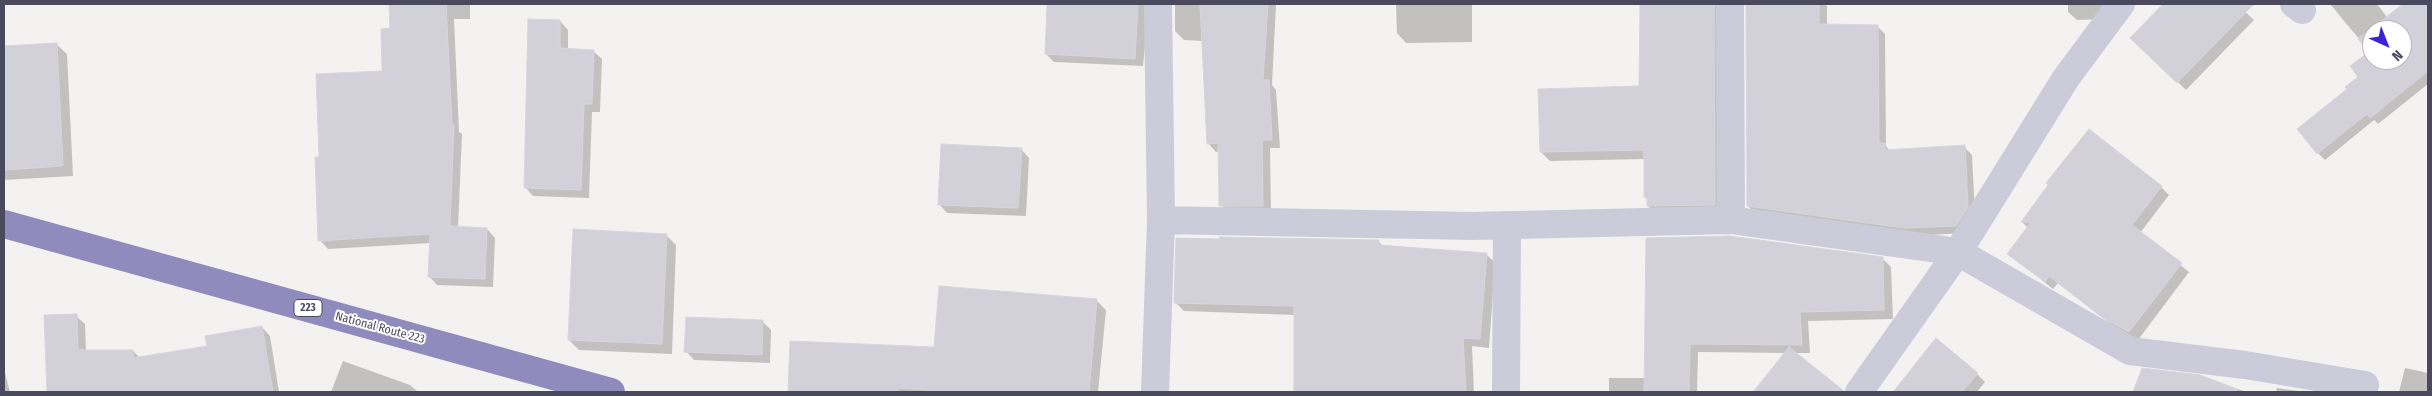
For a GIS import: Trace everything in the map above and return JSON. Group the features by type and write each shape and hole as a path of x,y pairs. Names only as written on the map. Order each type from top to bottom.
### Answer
{"highway":[{"name":"National Route 223","path":"4,224 611,392"}],"street":[{"path":"1155,392 1161,220 1158,4"},
{"path":"1730,4 1731,220"},
{"path":"1859,392 1958,252 2066,78 2121,4"},
{"path":"1161,220 1507,225 1731,220 1958,252 2130,351 2245,365 2365,385"},
{"path":"1506,392 1507,225"}],"building":[{"path":"389,4 446,4 452,125 454,125 450,226 487,228 485,279 428,277 430,234 318,241 315,157 319,157 316,74 382,71 381,29 390,28"},
{"path":"1047,4 1138,4 1135,59 1045,54"},
{"path":"1200,4 1268,4 1263,80 1269,80 1272,140 1262,140 1263,206 1219,206 1218,143 1207,144"},
{"path":"1640,4 1714,4 1715,205 1647,206 1647,197 1644,197 1644,150 1540,152 1538,89 1639,86"},
{"path":"1746,4 1819,4 1819,24 1878,25 1879,143 1885,143 1885,150 1965,145 1968,207 1956,226 1903,228 1747,206"},
{"path":"2163,4 2254,4 2177,83 2130,38"},
{"path":"2403,4 2428,4 2428,71 2370,118 2367,114 2317,154 2297,129 2347,89 2345,87 2358,77 2350,66 2362,57 2362,70 2412,70 2412,20 2382,20"},
{"path":"528,19 560,20 560,48 594,50 592,104 584,104 581,190 524,188"},
{"path":"2362,36 2362,44 2358,39"},
{"path":"57,43 63,166 4,170 4,46"},
{"path":"2089,129 2162,186 2132,225 2182,263 2129,332 2103,318 2049,276 2045,282 2007,254 2031,222 2021,222 2048,185 2046,183"},
{"path":"941,144 1022,148 1018,208 938,205"},
{"path":"573,229 667,234 662,344 568,340"},
{"path":"1730,236 1883,257 1884,310 1800,312 1802,345 1690,344 1689,392 1644,392 1646,238"},
{"path":"1220,237 1379,240 1379,245 1487,253 1480,339 1463,338 1466,392 1294,392 1294,306 1174,303 1176,238 1220,239"},
{"path":"939,286 1097,299 1089,392 955,392 898,388 898,392 788,392 790,341 934,347"},
{"path":"77,314 78,350 133,350 133,358 207,346 205,336 262,326 273,392 47,392 44,315"},
{"path":"686,317 763,320 762,355 684,352"},
{"path":"1936,338 1978,373 1962,392 1893,392"},
{"path":"1789,347 1844,391 1844,392 1753,392"},
{"path":"2142,368 2200,375 2237,389 2236,392 2133,392"}]}
